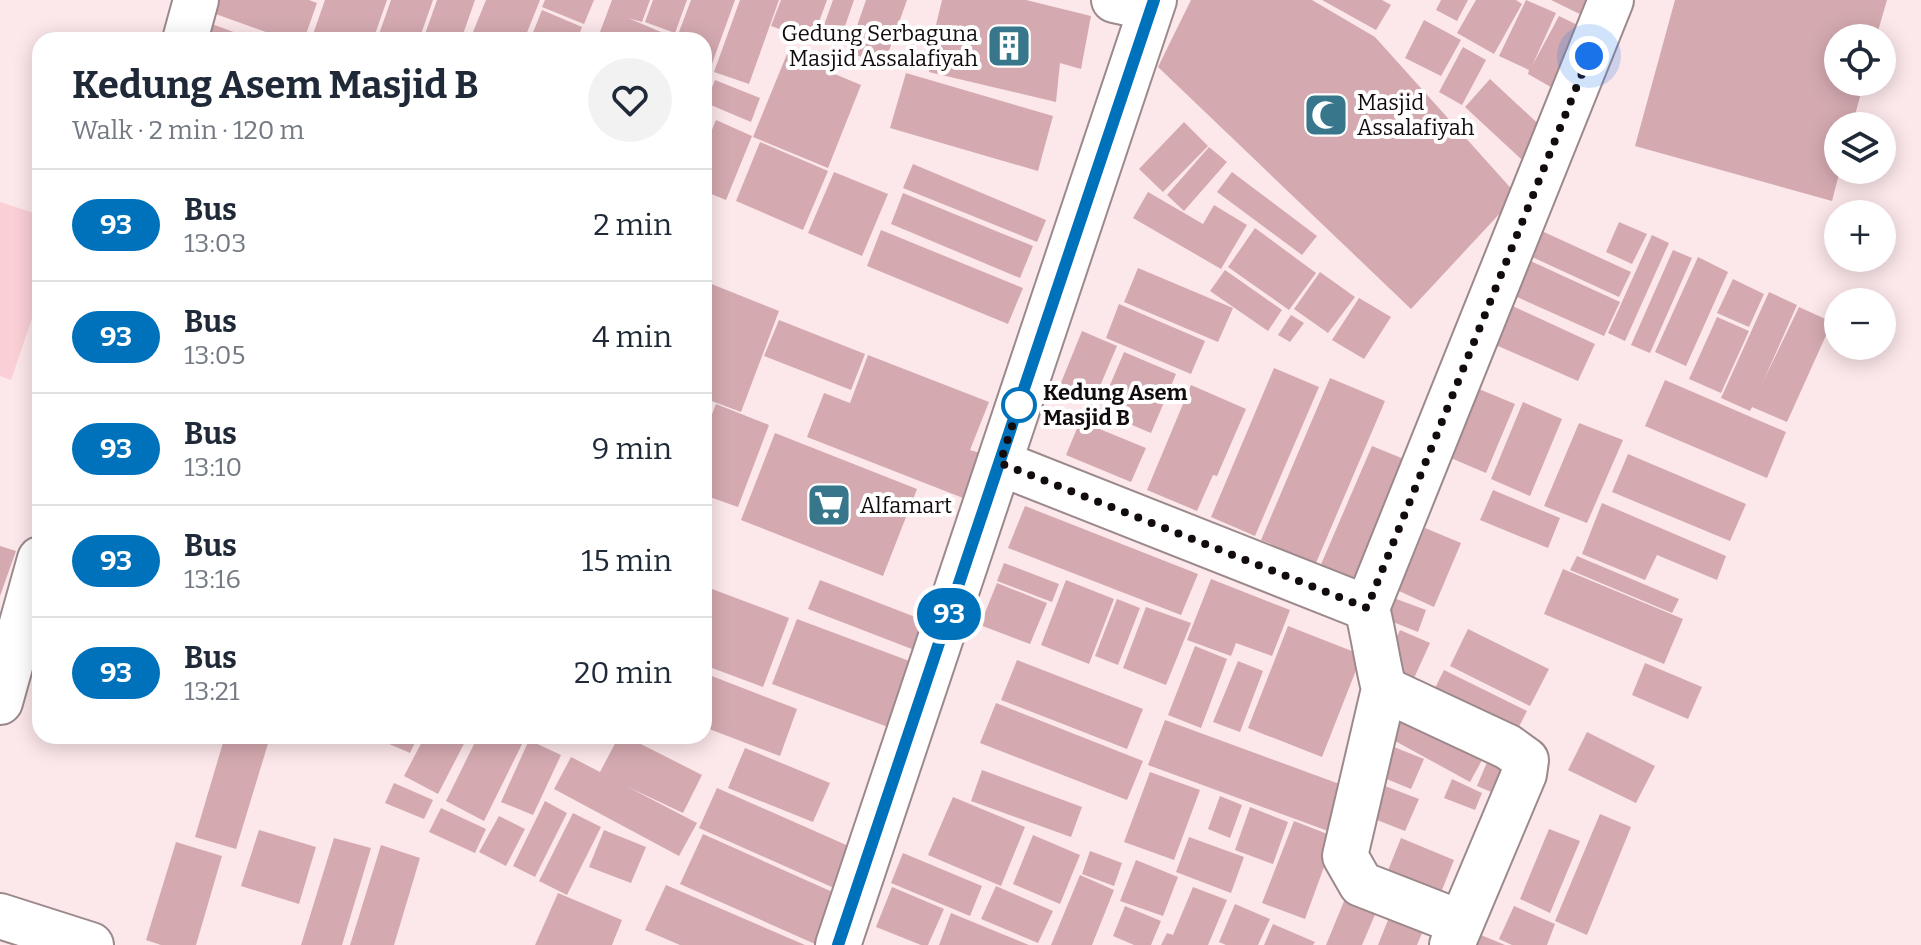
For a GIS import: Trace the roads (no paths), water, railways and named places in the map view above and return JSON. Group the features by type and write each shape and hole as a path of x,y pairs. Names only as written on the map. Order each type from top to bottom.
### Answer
{"street":[{"path":"187,32 196,0"},
{"path":"1384,689 1508,747 1526,760 1524,774 1456,934 1361,884 1345,856 1384,689 1367,608 1611,0"},
{"path":"838,945 1000,463 1140,3"},
{"path":"1000,463 1367,608"},
{"path":"0,702 32,588"},
{"path":"0,916 91,945"}],"place":[{"name":"Gedung Serbaguna Masjid Assalafiyah","path":"1009,46"},
{"name":"Masjid Assalafiyah","path":"1326,115"},
{"name":"Kedung Asem Masjid B","path":"1019,405"},
{"name":"Alfamart","path":"829,505"}]}
